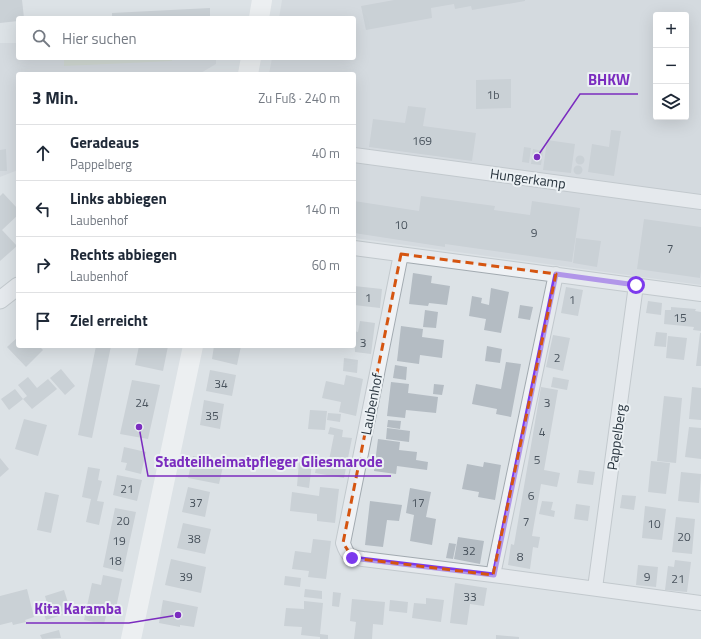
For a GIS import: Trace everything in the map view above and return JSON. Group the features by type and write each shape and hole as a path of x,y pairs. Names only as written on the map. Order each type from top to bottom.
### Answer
{"main road":[{"path":"259,16 262,0"},
{"path":"131,639 194,348"}],"street":[{"path":"239,72 250,64"},
{"name":"Hungerkamp","path":"356,155 701,202"},
{"path":"356,248 701,294"},
{"name":"Laubenhof","path":"401,254 343,543 346,552 352,558 494,575"},
{"path":"556,274 494,575 701,603"},
{"name":"Pappelberg","path":"596,588 636,285"},
{"path":"0,300 16,288"}],"highlighted area":[{"path":"401,254 556,274 493,575 353,558 343,543"}],"shaded area":[{"path":"282,0 701,0 701,285 356,238 356,72 269,72 272,60 356,60 356,16 279,16"},
{"path":"0,43 16,43 16,60 216,60 216,64 202,72 16,72 16,171 0,177"}],"green space":[{"path":"64,60 172,60 172,61 64,66"}],"building":[{"path":"0,0 22,0 24,16 16,16 16,21 0,23"},
{"path":"394,0 525,1 472,10 471,6 455,9 454,4 431,8 432,18 366,30 361,6"},
{"path":"210,8 210,16 112,16 112,13"},
{"path":"511,79 511,108 476,109 476,80"},
{"path":"408,106 426,108 423,126 476,133 472,161 369,147 373,119 405,123"},
{"path":"611,130 621,131 614,176 588,172 592,144 609,147"},
{"path":"547,140 575,144 571,173 543,170"},
{"path":"524,147 531,148 529,163 522,162"},
{"path":"6,149 7,171 0,171 0,150"},
{"path":"533,149 543,151 541,165 531,164"},
{"path":"578,156 582,156 584,160 582,164 578,164 576,162 576,158"},
{"path":"576,166 580,166 582,170 580,174 576,174 574,172 574,168"},
{"path":"3,193 16,207 16,217 2,230 16,245 16,247 0,261 0,196"},
{"path":"421,196 495,206 494,210 530,215 532,201 580,208 572,262 445,244 445,247 356,233 356,201 419,211"},
{"path":"644,219 701,227 700,278 637,269"},
{"path":"576,238 601,241 597,267 573,263"},
{"path":"413,273 432,276 431,283 450,286 447,305 429,303 428,306 409,304"},
{"path":"356,286 382,289 380,308 356,305"},
{"path":"566,287 583,290 578,316 561,313"},
{"path":"491,288 509,292 501,333 484,330 486,319 469,316 472,296 482,298 481,303 489,305"},
{"path":"648,301 662,303 661,315 646,313"},
{"path":"520,305 533,307 530,320 518,318"},
{"path":"671,307 696,309 695,311 701,312 701,331 693,330 694,327 664,324 665,310 671,310"},
{"path":"425,310 438,312 436,328 423,327"},
{"path":"360,321 375,323 371,354 355,352 356,332 358,332"},
{"path":"401,326 423,329 422,337 444,340 442,358 420,355 419,364 397,361"},
{"path":"656,332 667,333 666,347 654,346"},
{"path":"700,333 701,366 696,366"},
{"path":"553,335 570,338 563,371 546,367"},
{"path":"668,336 687,338 684,360 666,358"},
{"path":"16,339 16,348 41,348 43,350 26,367 7,347"},
{"path":"487,346 502,349 500,363 485,361"},
{"path":"96,348 111,348 92,438 78,435"},
{"path":"139,348 168,348 163,371 135,365"},
{"path":"214,348 241,348 237,365 212,359"},
{"path":"344,358 358,360 357,373 343,371"},
{"path":"506,362 521,364 511,417 496,414 497,409 472,404 476,384 501,389"},
{"path":"395,365 407,367 406,380 393,378"},
{"path":"61,369 75,386 65,395 50,378"},
{"path":"210,370 236,375 232,396 206,391"},
{"path":"346,375 363,379 356,416 339,412 341,402 322,398 326,381 344,385"},
{"path":"28,377 37,388 48,379 57,389 32,409 23,399 27,396 18,385"},
{"path":"553,377 569,380 567,390 551,387"},
{"path":"132,380 160,385 148,439 120,434"},
{"path":"391,382 409,384 408,393 438,397 436,413 406,410 405,418 387,416"},
{"path":"434,384 444,385 442,395 433,394"},
{"path":"541,387 558,390 544,470 560,473 557,487 541,484 532,536 540,537 538,548 533,547 530,569 508,565 511,544 514,545"},
{"path":"692,387 701,388 701,420 689,419"},
{"path":"15,389 23,399 9,410 1,399"},
{"path":"664,396 682,398 676,463 657,461"},
{"path":"204,400 224,404 220,429 200,425"},
{"path":"310,410 327,411 325,430 308,429"},
{"path":"328,413 341,414 340,422 327,420"},
{"path":"24,419 47,425 38,456 15,449"},
{"path":"388,420 401,421 400,429 387,427"},
{"path":"330,427 343,430 342,437 352,438 344,478 315,473 318,458 329,460 334,435 328,434"},
{"path":"689,427 701,428 701,459 685,457"},
{"path":"387,428 410,431 409,442 386,439"},
{"path":"378,439 400,442 399,450 417,452 416,460 428,462 427,470 397,466 396,474 374,471"},
{"path":"124,447 146,452 141,474 125,470 127,463 121,462"},
{"path":"193,456 224,462 219,484 188,478"},
{"path":"0,458 9,469 0,477"},
{"path":"651,461 670,463 666,494 648,492"},
{"path":"299,462 312,463 309,488 297,486"},
{"path":"484,462 501,465 495,500 478,497 479,492 462,489 467,464 483,467"},
{"path":"88,467 100,469 98,480 102,481 97,501 104,502 99,525 86,522 91,499 82,497"},
{"path":"579,470 595,472 593,485 577,483"},
{"path":"681,472 701,474 699,503 678,501"},
{"path":"117,475 142,480 137,501 113,495"},
{"path":"188,487 210,492 205,517 182,512"},
{"path":"320,487 339,489 335,523 317,521 317,514 290,511 292,492 319,496"},
{"path":"410,488 431,492 426,517 436,519 432,545 410,541 414,515 406,513"},
{"path":"45,492 59,495 51,533 37,530"},
{"path":"622,495 636,496 634,510 620,508"},
{"path":"370,501 402,505 399,521 387,520 383,547 365,545"},
{"path":"542,501 553,502 551,510 555,511 554,517 539,514"},
{"path":"576,504 590,506 588,521 574,519"},
{"path":"645,506 666,509 662,540 642,538"},
{"path":"115,508 136,512 123,572 103,567"},
{"path":"676,517 695,519 692,554 672,552"},
{"path":"183,523 211,529 205,554 177,548"},
{"path":"458,537 484,541 480,564 454,559"},
{"path":"313,539 331,541 326,579 308,577 309,571 292,569 295,551 311,553"},
{"path":"449,543 456,544 453,559 446,558"},
{"path":"171,559 206,567 201,593 165,585"},
{"path":"675,560 691,562 687,592 665,590 668,566 674,567"},
{"path":"638,565 658,567 656,587 636,585"},
{"path":"103,575 122,579 115,613 107,612 104,624 84,620 92,583 101,585"},
{"path":"285,576 301,578 300,587 284,585"},
{"path":"455,583 487,588 484,606 470,604 467,625 450,623"},
{"path":"27,589 34,617 25,620 26,622 13,625 12,622 0,625 0,596"},
{"path":"305,589 322,591 322,599 304,597"},
{"path":"64,590 71,612 46,620 41,605 47,603 45,596"},
{"path":"333,592 341,593 339,607 332,606"},
{"path":"426,598 444,600 441,622 412,618 414,603 426,604"},
{"path":"352,599 385,602 383,625 373,624 372,639 354,639 356,622 350,621"},
{"path":"163,600 198,607 194,627 180,625 180,627 159,623"},
{"path":"390,600 408,602 407,613 389,611"},
{"path":"304,601 323,603 320,634 328,635 328,639 301,635 302,627 284,626 286,608 304,609"},
{"path":"59,630 61,638 42,639 40,635"},
{"path":"496,635 519,637 519,639 496,639"}],"place":[{"name":"BHKW","path":"537,157"},
{"name":"Stadteilheimatpfleger Gliesmarode","path":"139,427"},
{"name":"Kita Karamba","path":"178,615"}],"route":[{"path":"352,558 494,575 556,274 636,285"}]}
